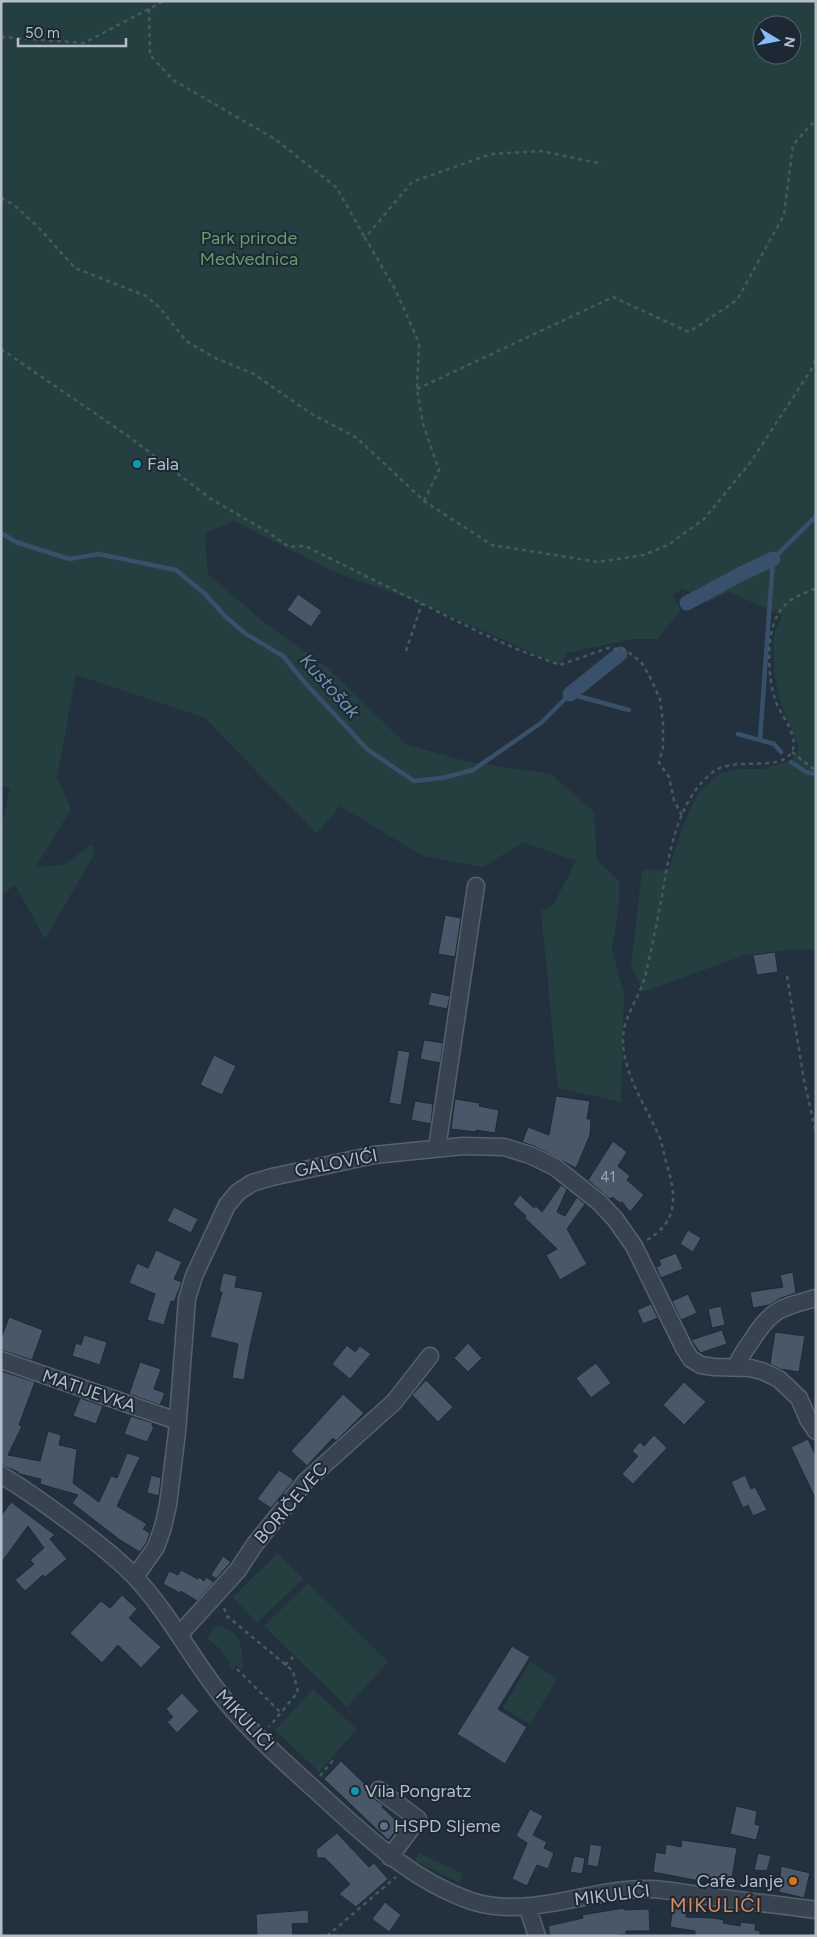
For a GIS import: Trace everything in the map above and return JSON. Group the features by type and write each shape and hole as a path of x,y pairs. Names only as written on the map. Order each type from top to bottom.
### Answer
{"street":[{"path":"437,1148 476,886"},
{"name":"GALOVIĆI","path":"135,1577 153,1552 163,1527 172,1476 178,1421 184,1327 189,1291 219,1221 233,1198 245,1187 272,1177 374,1155 463,1146 504,1147 521,1151 563,1172 599,1202 621,1226 634,1246 691,1359 708,1367 736,1367 762,1371 788,1386 799,1398 808,1419 816,1431"},
{"path":"736,1367 739,1358 768,1317 782,1308 816,1298"},
{"name":"BORIČEVEC","path":"178,1634 238,1570 255,1544 306,1481 394,1402 430,1356"},
{"name":"MATIJEVKA","path":"1,1360 178,1421"},
{"name":"MIKULIĆI","path":"1,1475 22,1487 60,1514 104,1548 135,1577 234,1712 352,1825 406,1869 431,1883 472,1901 501,1906 527,1906 647,1889 816,1910"},
{"path":"379,1790 418,1819 390,1857"},
{"path":"527,1906 536,1936"}],"path":[{"path":"1,37 84,43 164,1"},
{"path":"149,9 150,55 173,80 275,139 337,188 395,289 419,343 417,389 423,424 439,470 424,501"},
{"path":"417,389 613,297 689,332 737,300 784,215 793,145 816,119"},
{"path":"365,238 412,182 491,154 542,151 602,164"},
{"path":"1,198 14,206 38,227 75,268 146,296 160,308 186,341 215,358 254,374 310,413 357,438 424,501 492,545 598,562 644,556 668,545 704,519 750,463 811,370 816,359"},
{"path":"1,349 128,436 211,499 268,532 288,546 305,546 519,650 560,665 608,648 626,650 640,662 660,699 663,722 663,748 659,763 669,777 674,800 682,816"},
{"path":"634,1246 656,1235 666,1224 672,1211 673,1192 661,1141 626,1061 623,1038 625,1024 646,974 667,862 682,816 696,790 715,771 730,765 766,763 784,758 792,752 794,747 792,736 773,692 770,668 771,631 775,618 787,602 816,588"},
{"path":"406,651 422,604"},
{"path":"792,752 816,771"},
{"path":"787,976 804,1080 816,1133"},
{"path":"225,1605 226,1616 293,1671 298,1692 272,1724"},
{"path":"285,1665 293,1657"},
{"path":"237,1669 281,1713"},
{"path":"321,1775 334,1759"},
{"path":"327,1936 406,1869"}],"green space":[{"name":"Park prirode Medvednica","path":"1,1 816,1 816,950 793,949 742,956 643,992 631,966 642,870 669,869 683,825 698,793 721,773 742,769 764,769 792,760 799,747 781,704 774,672 774,635 782,615 729,592 708,602 682,588 673,596 681,610 657,639 631,639 567,653 560,665 416,601 332,571 234,521 205,533 208,574 266,624 329,669 407,745 469,762 551,774 594,812 597,860 619,881 619,905 612,949 624,993 621,1102 558,1088 541,911 553,905 576,861 523,842 483,867 423,856 340,806 317,834 205,718 76,675 57,778 71,809 35,868 65,864 92,844 95,853 45,939 15,885 1,896 1,829 10,788 1,786"},
{"path":"278,1553 303,1579 257,1623 233,1597"},
{"path":"308,1583 388,1662 347,1707 264,1626"},
{"path":"218,1625 232,1632 239,1641 243,1659 243,1667 241,1669 236,1665 233,1670 228,1666 230,1661 207,1638"},
{"path":"530,1662 557,1679 530,1724 503,1708"},
{"path":"313,1689 357,1729 319,1772 275,1730"},
{"path":"419,1853 463,1874 459,1883 415,1861"}],"building":[{"path":"298,594 322,611 311,627 287,610"},
{"path":"445,915 461,918 455,957 438,954"},
{"path":"775,952 778,972 757,975 753,955"},
{"path":"431,992 450,996 447,1009 428,1005"},
{"path":"424,1040 443,1043 440,1063 420,1059"},
{"path":"398,1050 410,1052 401,1105 389,1103"},
{"path":"214,1055 236,1066 222,1095 200,1085"},
{"path":"556,1096 590,1101 587,1119 591,1119 590,1135 576,1168 534,1146 522,1142 528,1127 549,1135"},
{"path":"455,1099 480,1103 479,1106 499,1110 495,1133 451,1129"},
{"path":"415,1101 433,1104 431,1124 411,1120"},
{"path":"613,1141 627,1152 618,1166 630,1176 627,1180 644,1195 630,1212 622,1202 620,1203 612,1197 610,1199 588,1180"},
{"path":"561,1185 567,1189 557,1212 565,1216 577,1197 585,1204 567,1229 587,1264 560,1280 546,1255 557,1249 513,1204 520,1195 534,1208 536,1206 542,1212"},
{"path":"174,1207 198,1219 191,1233 167,1221"},
{"path":"688,1230 701,1238 693,1252 680,1244"},
{"path":"156,1250 182,1262 174,1279 182,1282 174,1302 171,1301 164,1325 147,1320 155,1294 129,1283 137,1263 148,1268"},
{"path":"676,1253 683,1269 661,1278 656,1267 661,1265 659,1260"},
{"path":"793,1272 796,1293 781,1298 769,1305 753,1308 750,1292 783,1287 780,1275"},
{"path":"223,1273 237,1276 235,1287 263,1292 244,1380 232,1378 238,1344 210,1337 222,1292 219,1292"},
{"path":"688,1294 697,1313 681,1320 672,1301"},
{"path":"651,1304 658,1318 643,1324 637,1310"},
{"path":"721,1306 725,1325 712,1328 708,1309"},
{"path":"9,1317 43,1330 32,1360 1,1350 1,1339"},
{"path":"722,1330 727,1344 700,1353 691,1340"},
{"path":"775,1332 805,1336 799,1372 780,1369 770,1364"},
{"path":"84,1335 107,1342 100,1365 72,1356 76,1343 81,1345"},
{"path":"468,1343 482,1358 468,1372 454,1358"},
{"path":"347,1345 355,1352 360,1346 371,1354 350,1379 332,1364"},
{"path":"140,1362 161,1369 154,1389 165,1393 160,1405 129,1394"},
{"path":"596,1363 611,1383 591,1398 576,1378"},
{"path":"1,1371 35,1382 19,1425 22,1426 8,1455 40,1461 48,1431 61,1435 59,1445 77,1449 73,1483 99,1502 111,1476 117,1478 127,1453 140,1457 117,1506 147,1524 143,1529 150,1533 147,1542 140,1552 120,1540 72,1503 78,1495 40,1484 41,1479 19,1474 1,1465"},
{"path":"426,1380 453,1407 438,1422 412,1395"},
{"path":"684,1382 706,1402 684,1425 663,1405"},
{"path":"343,1394 364,1413 336,1441 333,1438 307,1466 291,1451"},
{"path":"80,1398 103,1406 96,1424 73,1416"},
{"path":"131,1416 153,1423 152,1426 154,1427 147,1442 124,1434"},
{"path":"654,1435 667,1448 633,1484 622,1474 638,1456 632,1451 640,1442 644,1446"},
{"path":"808,1439 816,1456 816,1500 791,1447"},
{"path":"279,1470 294,1480 271,1508 257,1499"},
{"path":"151,1475 161,1478 159,1496 147,1493"},
{"path":"745,1475 751,1489 755,1487 767,1510 753,1516 748,1505 743,1508 731,1482"},
{"path":"11,1502 55,1535 50,1539 67,1559 45,1577 43,1575 25,1591 15,1580 34,1564 30,1560 44,1548 28,1526 1,1563 1,1516"},
{"path":"223,1556 231,1562 216,1579 211,1575"},
{"path":"181,1570 198,1579 199,1577 204,1581 206,1577 214,1582 197,1601 181,1591 180,1593 163,1584 169,1571 178,1575"},
{"path":"122,1595 137,1609 129,1618 161,1647 141,1668 118,1645 102,1663 70,1633 101,1601 110,1608"},
{"path":"512,1646 530,1657 498,1709 527,1727 505,1764 457,1734"},
{"path":"182,1693 199,1711 177,1733 167,1722 173,1717 166,1709"},
{"name":"Vila Pongratz","path":"341,1761 369,1788 373,1798 383,1805 382,1807 401,1825 388,1840 324,1779"},
{"path":"736,1806 757,1811 755,1824 760,1826 756,1840 730,1834"},
{"path":"530,1809 543,1816 533,1835 547,1842 544,1848 554,1853 548,1869 537,1865 527,1886 512,1879 527,1843 516,1836"},
{"path":"337,1833 369,1867 374,1863 388,1879 356,1907 339,1894 350,1884 325,1858 317,1858 316,1850"},
{"path":"682,1840 737,1848 731,1884 701,1878 700,1881 653,1872 656,1852 665,1854 666,1844 681,1847"},
{"path":"590,1844 602,1846 598,1867 587,1865"},
{"path":"758,1853 771,1856 767,1871 754,1870"},
{"path":"574,1856 585,1858 582,1874 570,1872"},
{"path":"781,1866 810,1873 804,1898 779,1892"},
{"path":"385,1902 401,1915 389,1932 372,1919"},
{"path":"624,1908 624,1910 649,1909 650,1931 626,1931 626,1934 609,1936 550,1936 548,1926 583,1918 582,1915"},
{"path":"673,1908 687,1910 686,1917 714,1918 724,1920 723,1923 740,1926 741,1922 756,1924 755,1930 760,1931 760,1936 695,1936 695,1931 670,1927"},
{"path":"308,1910 309,1923 292,1924 293,1936 257,1936 256,1914"}],"waterway":[{"path":"760,739 773,559 816,516"},
{"name":"Kustošak","path":"1,533 16,542 69,559 99,554 176,570 204,593 227,618 246,634 283,656 306,684 368,750 414,781 442,778 473,770 541,723 570,694 629,710"},
{"path":"687,603 773,559"},
{"path":"570,694 620,654"},
{"name":"Kustošak","path":"738,734 774,744 781,752"},
{"name":"Kustošak","path":"791,762 806,772 816,774"}],"place":[{"name":"Fala","path":"137,464"},
{"name":"Vila Pongratz","path":"355,1791"},
{"name":"HSPD Sljeme","path":"384,1826"},
{"name":"Cafe Janje","path":"793,1881"}],"district":[{"name":"MIKULIĆI","path":"716,1905"}]}
